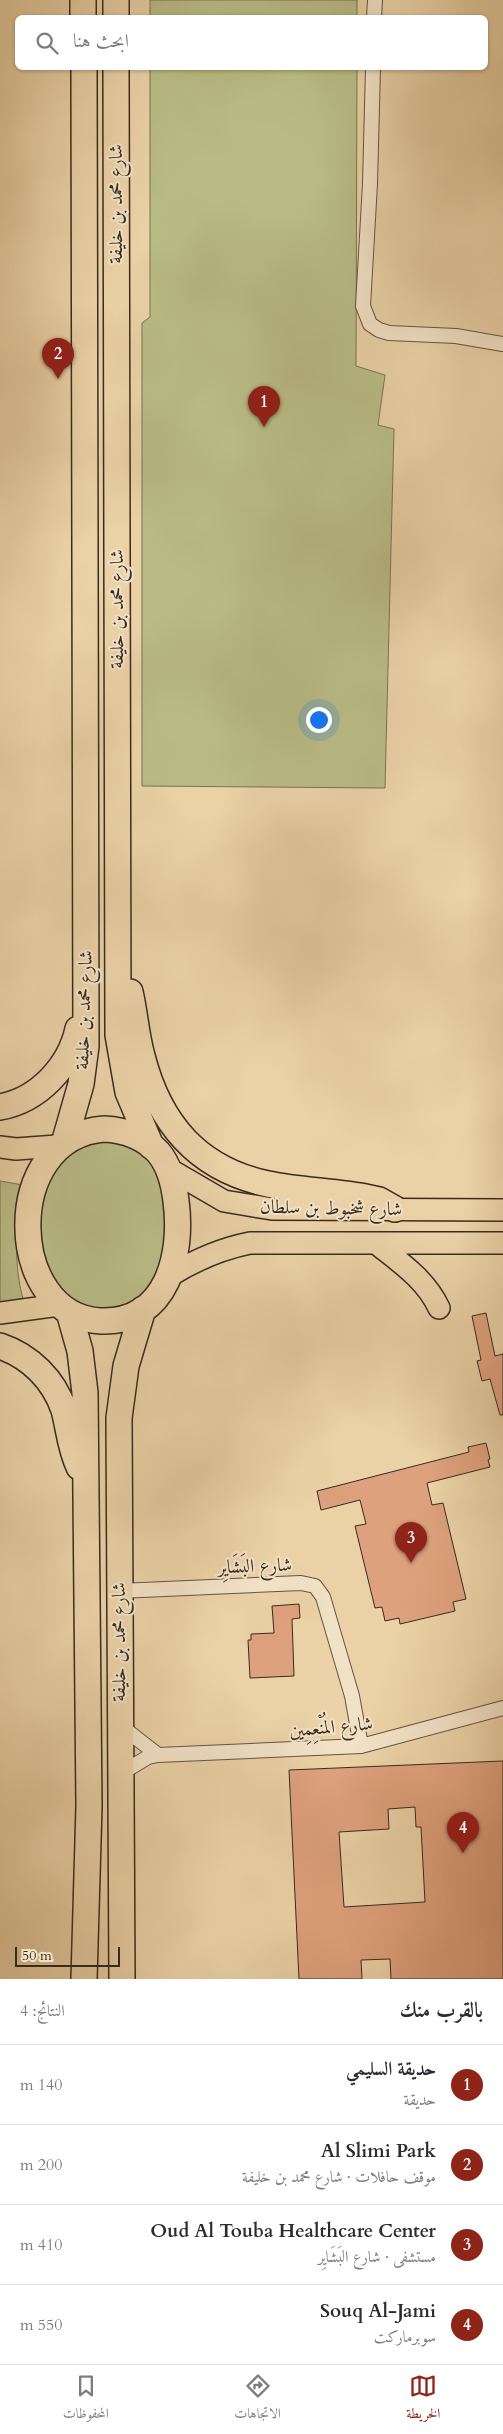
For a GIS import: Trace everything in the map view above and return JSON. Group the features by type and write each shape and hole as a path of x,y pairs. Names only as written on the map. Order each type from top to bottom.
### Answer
{"highway":[{"path":"83,0 83,15"},
{"path":"116,0 116,15"},
{"name":"شارع محمد بن خليفة","path":"61,1143 81,1084 86,1046 84,70"},
{"name":"شارع محمد بن خليفة","path":"116,70 118,951 120,1054 134,1110 151,1146"},
{"path":"118,951 128,983 141,1054 150,1084 167,1120 182,1139 206,1158 251,1180 370,1198 379,1200 395,1210"},
{"path":"0,1107 26,1098 42,1087 66,1061 76,1039 86,998"},
{"path":"109,1129 133,1135 151,1146 169,1169 176,1195 178,1222 176,1249 171,1275 160,1294 143,1309 123,1318 90,1319 64,1308 44,1289 30,1254 26,1223 29,1195 38,1169 61,1143 84,1132 109,1129"},
{"name":"شارع محمد بن خليفة","path":"64,1308 78,1344 83,1372 86,1480 89,1806 84,1979"},
{"name":"شارع محمد بن خليفة","path":"122,1979 119,1418 126,1366 143,1309"},
{"path":"0,1346 28,1360 54,1388 64,1411 75,1459 86,1480"}],"main road":[{"path":"0,1147 16,1149 61,1143"},
{"name":"شارع شخبوط بن سلطان","path":"169,1169 224,1200 272,1209 503,1210"},
{"name":"شارع شخبوط بن سلطان","path":"171,1275 196,1260 223,1248 250,1243 500,1246"},
{"path":"377,1244 418,1276 428,1287 439,1308"},
{"path":"0,1314 64,1308"}],"street":[{"path":"374,15 375,0"},
{"path":"373,70 370,201 363,295 365,316 378,330 389,333 456,336 503,344"},
{"name":"شارع البَشَايِر","path":"119,1591 301,1583 314,1586 323,1597 345,1669 361,1746"},
{"name":"شارع المُنْعِمِين","path":"120,1774 148,1757 158,1755 361,1746 503,1708"},
{"path":"120,1725 133,1738 158,1755"}],"green space":[{"path":"150,0 357,0 357,15 150,15"},
{"path":"150,70 357,70 356,366 385,375 378,425 394,429 385,788 142,786 142,323 150,317"},
{"path":"94,1138 135,1148 149,1159 158,1172 163,1188 167,1222 162,1274 126,1310 74,1307 42,1266 37,1218 55,1157"},
{"path":"0,1181 23,1185 17,1232 17,1262 26,1309 0,1314"}],"building":[{"path":"486,1313 495,1356 503,1354 503,1415 500,1415 490,1379 482,1381 477,1361 481,1360 472,1316"},
{"path":"486,1443 490,1467 427,1483 432,1505 443,1503 466,1599 453,1602 455,1611 400,1624 399,1618 385,1621 382,1607 375,1608 355,1526 366,1524 360,1500 321,1510 317,1491 469,1452 468,1447"},
{"path":"299,1604 300,1618 292,1619 294,1676 250,1678 248,1640 251,1640 251,1634 274,1633 272,1606"},
{"path":"503,1761 503,1979 391,1979 390,1959 361,1960 362,1979 299,1979 289,1770","holes":["415,1807 416,1827 421,1827 425,1902 344,1907 339,1832 389,1829 388,1809"]}],"place":[{"name":"Al Slimi Park","path":"58,379"},
{"name":"حديقة السليمي","path":"264,427"},
{"name":"Oud Al Touba Healthcare Center","path":"411,1563"},
{"name":"Souq Al-Jami","path":"463,1853"}]}
